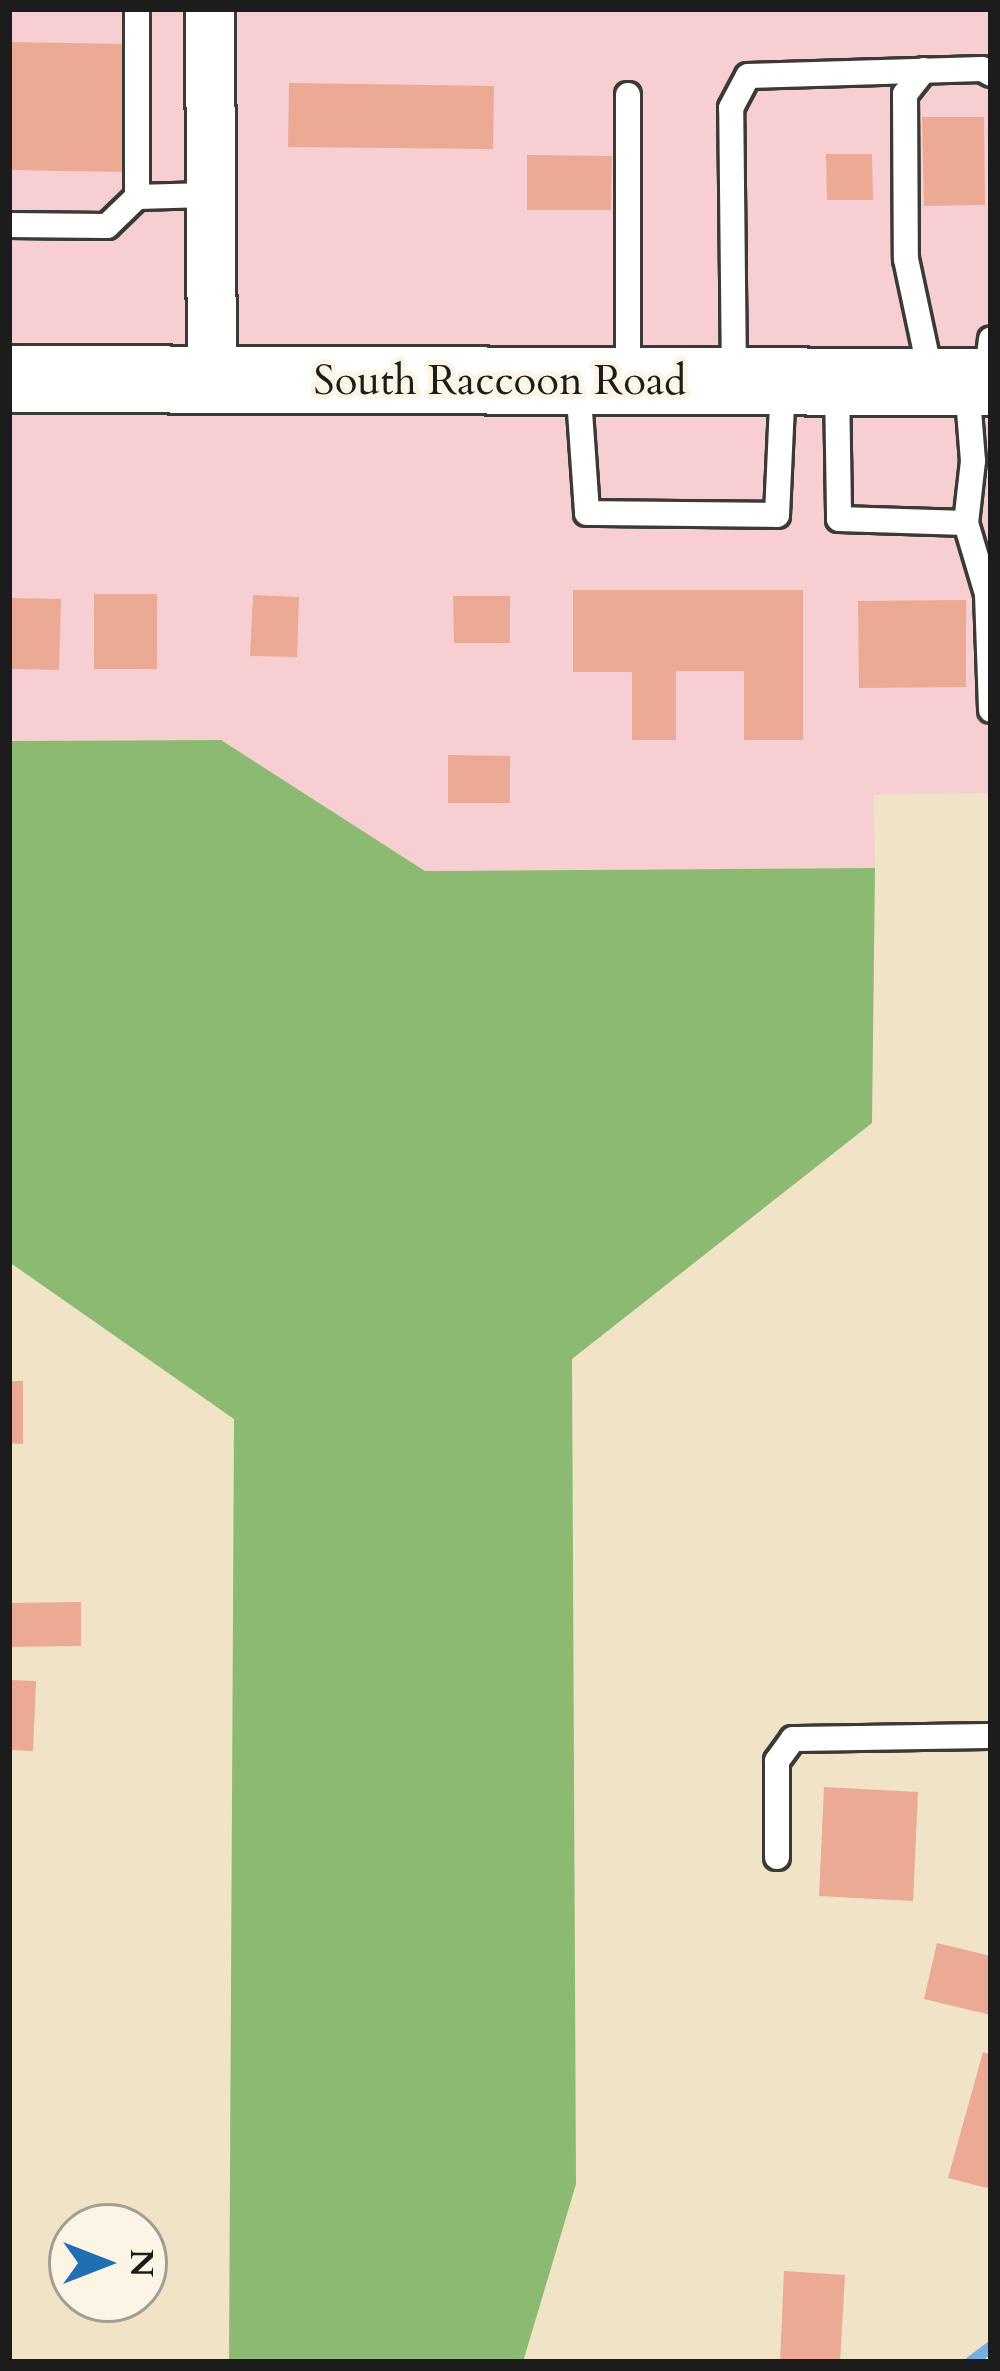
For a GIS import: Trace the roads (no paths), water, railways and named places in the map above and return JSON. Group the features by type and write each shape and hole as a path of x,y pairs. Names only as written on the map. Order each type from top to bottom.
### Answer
{"street":[{"path":"210,9 207,196 212,380"},
{"name":"South Raccoon Road","path":"9,379 785,382 973,374"}],"lane":[{"path":"137,9 137,197"},
{"path":"966,523 838,519 785,382 731,108 748,76 982,69 991,74"},
{"path":"923,70 905,94 906,259 973,374 973,461 966,523 987,594 991,710"},
{"path":"628,95 587,513 777,515 785,382"},
{"path":"9,225 107,226 137,197 207,196"},
{"path":"777,1858 777,1761 793,1739 991,1736"}],"waterway":[{"path":"971,2362 991,2347"}]}
